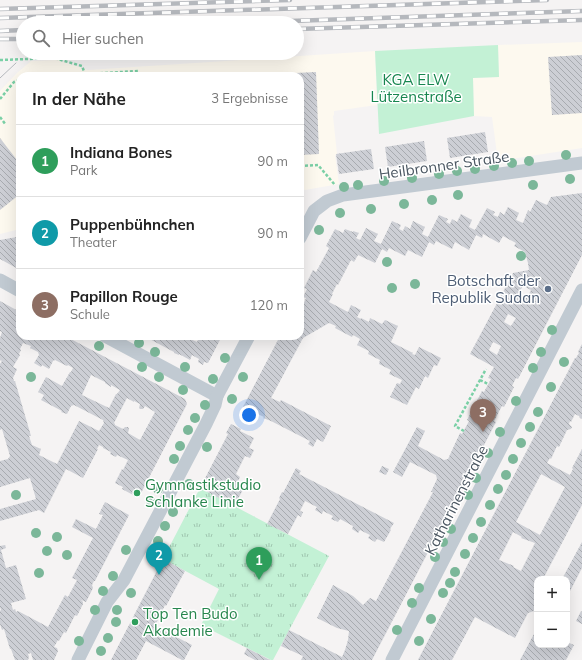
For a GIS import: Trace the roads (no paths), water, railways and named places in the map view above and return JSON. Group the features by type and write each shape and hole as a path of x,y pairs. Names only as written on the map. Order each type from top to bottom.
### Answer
{"street":[{"name":"Heilbronner Straße","path":"304,230 314,211 327,201 343,195 582,163"},
{"path":"0,280 16,289"},
{"name":"Katharinenstraße","path":"392,660 582,290"},
{"path":"112,340 217,396"},
{"path":"78,660 107,602 124,580 138,554 206,424 215,405 217,396 247,340"}],"tram line":[{"path":"0,78 16,63"}],"railway":[{"path":"0,9 290,0"},
{"path":"61,16 547,0"},
{"path":"304,20 582,11"},
{"path":"0,18 16,17"},
{"path":"304,29 582,20"},
{"path":"0,31 16,30"},
{"path":"0,39 16,39"}],"place":[{"name":"Botschaft der Republik Sudan","path":"548,289"},
{"name":"Papillon Rouge","path":"483,432"},
{"name":"Gymnastikstudio Schlanke Linie","path":"137,493"},
{"name":"Puppenbühnchen","path":"159,575"},
{"name":"Indiana Bones","path":"259,580"},
{"name":"Top Ten Budo Akademie","path":"135,622"}],"park label":[{"name":"KGA ELW Lützenstraße","path":"416,88"}]}
